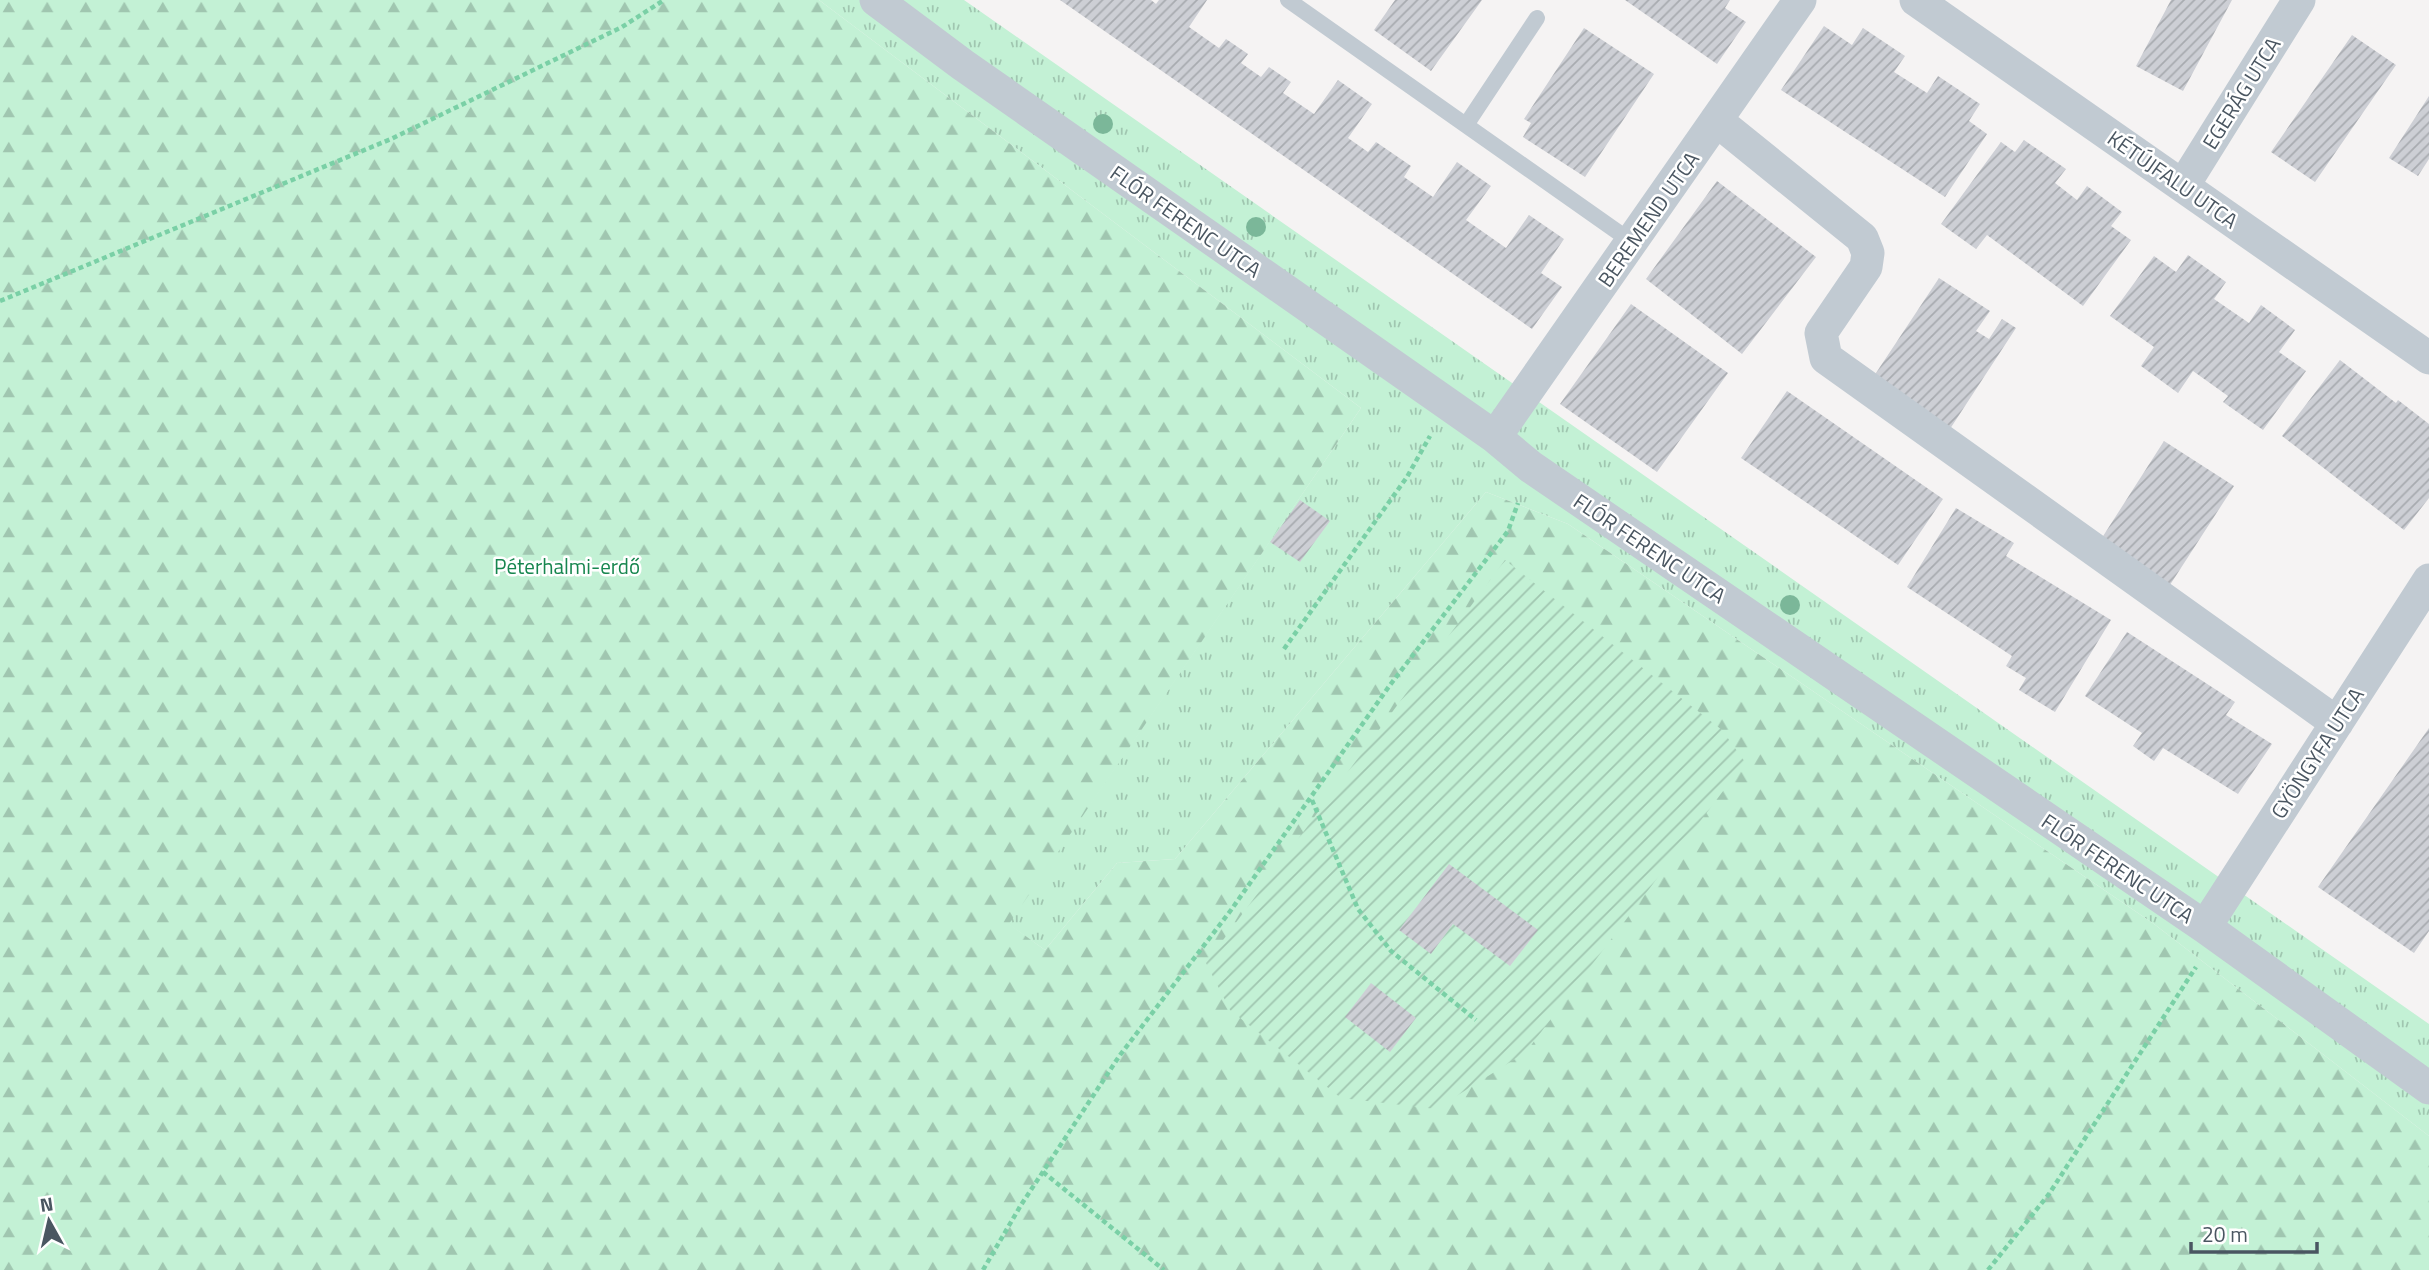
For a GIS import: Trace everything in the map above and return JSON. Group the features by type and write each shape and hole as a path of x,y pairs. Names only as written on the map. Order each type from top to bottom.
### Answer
{"street":[{"name":"FLÓR FERENC UTCA","path":"876,0 963,65 1495,437 1531,467 2210,932 2429,1088"},
{"name":"BEREMEND UTCA","path":"1495,437 1800,0"},
{"name":"KÉTÚJFALU UTCA","path":"1916,0 2429,358"},
{"name":"EGERÁG UTCA","path":"2183,186 2299,0"},
{"path":"1716,120 1862,238 1868,253 1866,267 1821,333 1826,358 2337,723"},
{"name":"GYÖNGYFA UTCA","path":"2210,932 2337,723 2429,580"}],"lane":[{"path":"1288,0 1632,242"},
{"path":"1466,125 1537,18"}],"path":[{"path":"0,301 391,139 622,26 664,0"},
{"path":"1284,649 1407,477 1448,405"},
{"path":"983,1270 1120,1055 1312,799 1390,685 1508,531 1531,467"},
{"path":"1312,799 1358,909 1391,951 1476,1020"},
{"path":"1988,1270 2049,1194 2210,932"},
{"path":"1043,1172 1164,1270"}],"green space":[{"name":"Péterhalmi-erdő","path":"0,0 819,0 1361,408 1009,924 1045,950 1117,863 1175,859 1486,492 1568,524 2154,924 2429,1136 2429,1270 0,1270"},
{"path":"819,0 964,0 2429,1024 2429,1136 2154,924 1568,524 1486,492 1175,859 1117,863 1045,950 1008,924 1361,408"},
{"path":"1505,560 1722,730 1745,762 1526,1052 1436,1109 1341,1098 1230,1010 1206,963"}],"building":[{"path":"1060,0 1151,0 1156,4 1159,0 1207,0 1189,27 1219,48 1226,39 1248,54 1241,63 1261,77 1269,67 1291,82 1283,93 1314,114 1338,80 1372,104 1348,138 1368,152 1376,142 1411,166 1404,177 1433,197 1457,162 1491,186 1466,220 1506,248 1529,215 1564,239 1541,273 1562,287 1532,329"},
{"path":"1395,0 1482,0 1431,71 1374,30"},
{"path":"1625,0 1730,0 1725,8 1746,22 1717,64"},
{"path":"2171,0 2232,0 2183,91 2136,66"},
{"path":"1824,26 1852,45 1863,28 1905,56 1894,72 1927,93 1938,76 1980,104 1969,121 1987,134 1945,197 1781,90"},
{"path":"1584,28 1654,74 1585,177 1523,137 1531,123 1524,119"},
{"path":"2352,35 2396,65 2315,182 2271,152"},
{"path":"2429,96 2429,159 2418,176 2389,158"},
{"path":"2024,140 2066,169 2055,183 2077,200 2087,186 2122,212 2111,226 2131,240 2083,306 1987,235 1976,249 1941,224 2001,142 2015,152"},
{"path":"1717,181 1816,257 1742,354 1646,279"},
{"path":"2188,255 2226,282 2214,299 2249,323 2261,305 2295,330 2279,352 2306,371 2263,430 2223,402 2228,396 2193,371 2178,393 2141,366 2154,347 2110,316 2154,256 2176,272"},
{"path":"1939,278 1990,311 1976,331 1989,339 2002,319 2016,328 1948,432 1870,382"},
{"path":"1631,304 1728,373 1657,472 1560,404"},
{"path":"2340,360 2396,403 2398,400 2429,424 2429,498 2404,530 2282,436"},
{"path":"1787,391 1943,499 1898,565 1741,458"},
{"path":"2164,441 2234,486 2168,588 2098,544"},
{"path":"1300,500 1330,521 1300,562 1270,542"},
{"path":"1956,508 2014,543 2006,556 2111,620 2055,712 2019,690 2026,678 2006,666 2012,656 1907,587"},
{"path":"2127,632 2235,702 2226,715 2272,744 2238,794 2163,748 2154,761 2133,746 2142,733 2085,696"},
{"path":"2429,728 2429,931 2414,953 2318,887"},
{"path":"1449,864 1538,930 1510,966 1453,924 1431,954 1399,930"},
{"path":"1371,983 1416,1018 1390,1052 1345,1017"}]}
